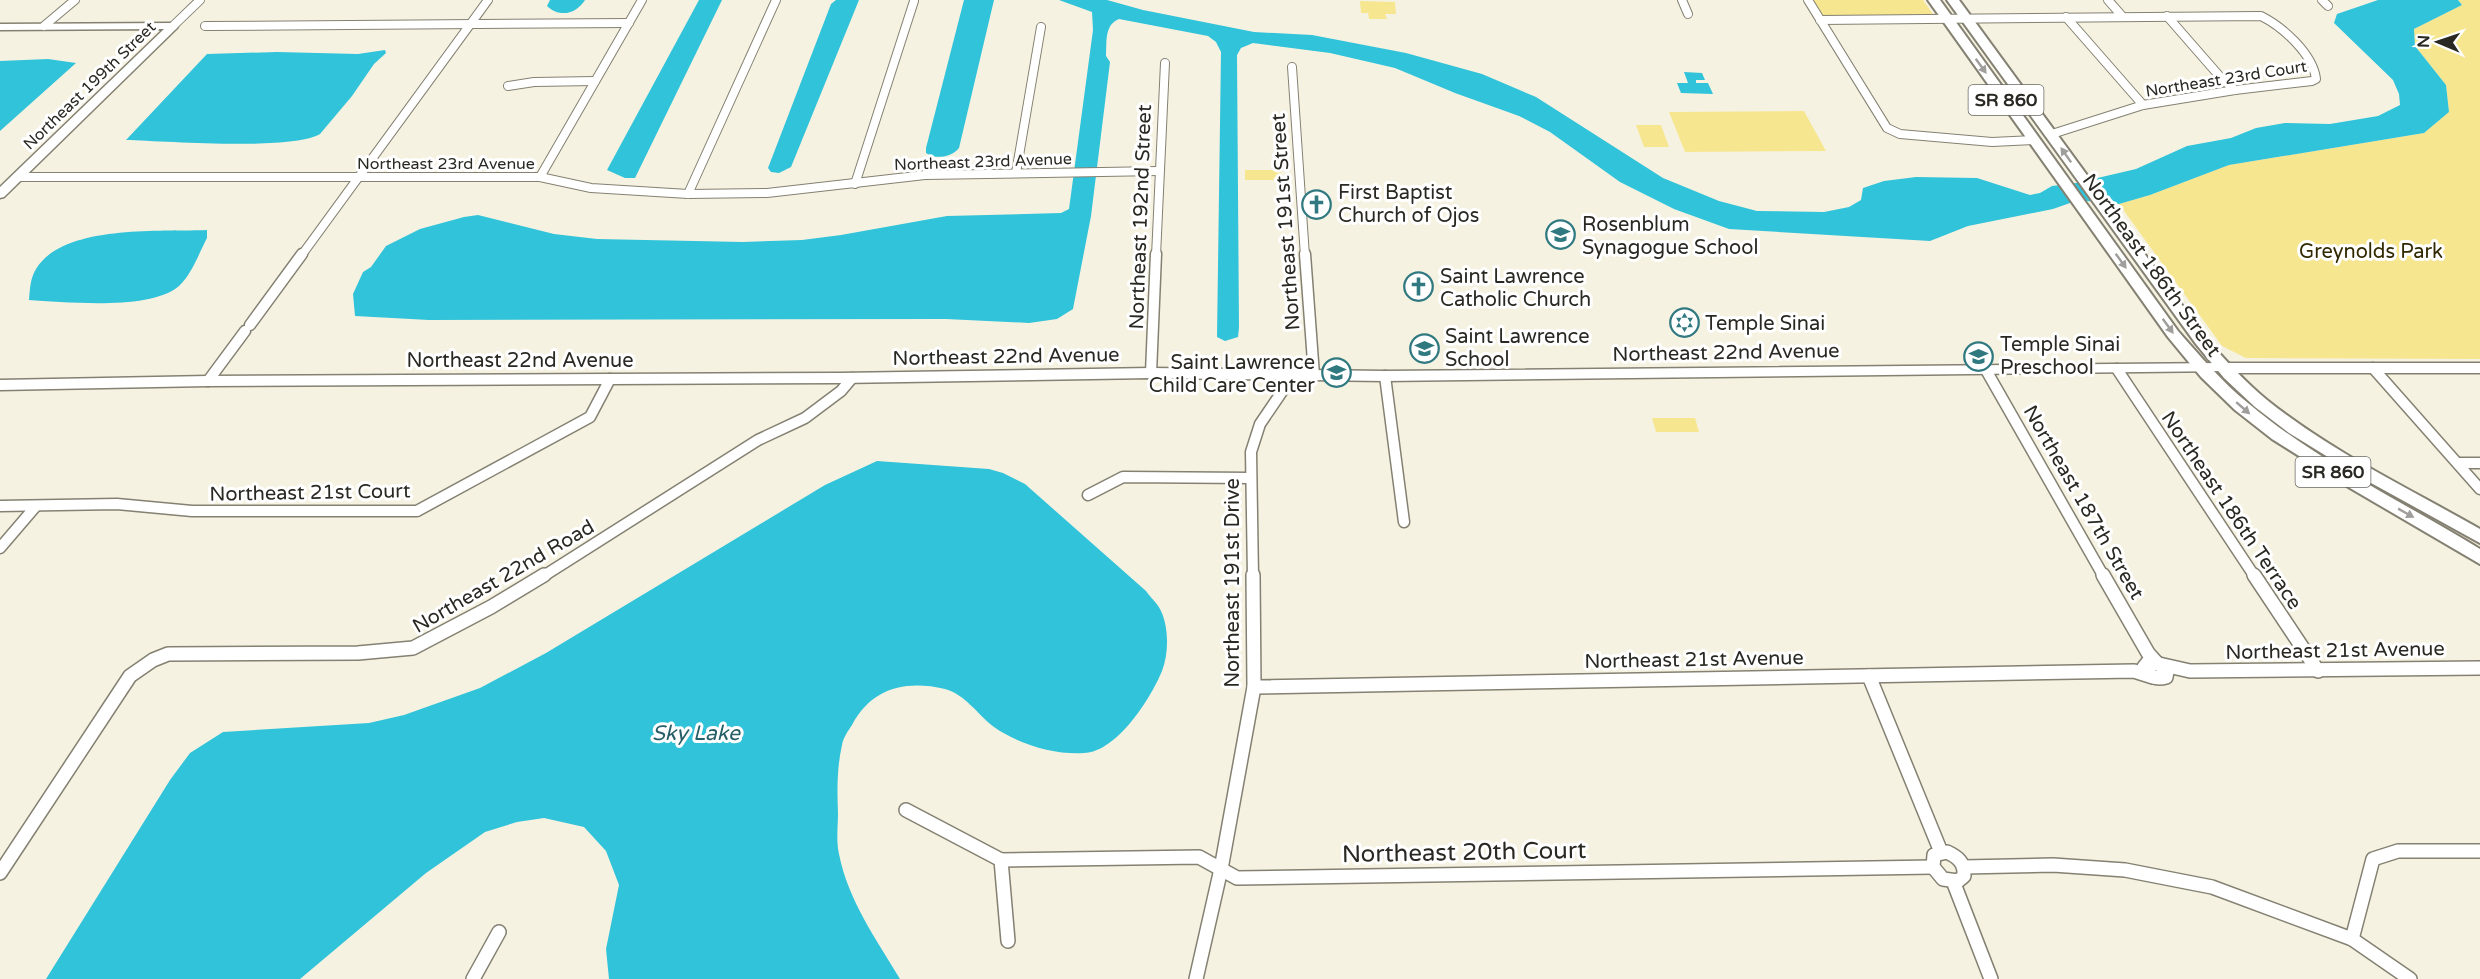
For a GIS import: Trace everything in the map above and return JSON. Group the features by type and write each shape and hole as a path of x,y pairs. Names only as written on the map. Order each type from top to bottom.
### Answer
{"main road":[{"name":"Northeast 186th Street","path":"1934,0 2200,368 2244,410 2294,448 2480,557"},
{"name":"Northeast 186th Street","path":"1953,0 2104,209 2223,368 2265,406 2320,446 2472,529 2480,537"},
{"path":"2100,232 2121,232"}],"street":[{"path":"44,26 75,0"},
{"name":"Northeast 199th Street","path":"0,194 200,0"},
{"path":"208,381 488,0"},
{"path":"540,177 642,0"},
{"path":"688,194 776,0"},
{"path":"1682,0 1688,14"},
{"path":"1808,0 1887,128 1900,134 1992,142 2034,140"},
{"path":"2109,0 2122,16"},
{"path":"855,184 914,1"},
{"path":"1820,20 2167,16 2222,79 2235,90"},
{"name":"Northeast 23rd Court","path":"2052,135 2143,105 2235,90 2312,81 2317,76 2311,60 2267,18 2167,16"},
{"path":"2066,17 2143,105"},
{"path":"205,26 629,23"},
{"path":"0,27 173,26"},
{"path":"1016,173 1041,27"},
{"name":"Northeast 192nd Street","path":"1151,373 1165,63"},
{"name":"Northeast 191st Street","path":"1293,67 1314,375"},
{"path":"508,86 534,82 596,81"},
{"name":"Northeast 23rd Avenue","path":"18,177 540,177 591,188 688,194 767,194 925,175 1159,171"},
{"path":"2373,368 2480,489"},
{"name":"Northeast 22nd Avenue","path":"0,385 208,381 852,378 1151,373 1385,375 2480,368"},
{"name":"Northeast 186th Terrace","path":"2117,369 2318,671"},
{"name":"Northeast 187th Street","path":"1986,370 2148,663 2167,672 2166,677"},
{"name":"Northeast 191st Drive","path":"1196,979 1221,869 1254,687 1251,452 1260,424 1294,374"},
{"path":"1385,375 1404,522"},
{"name":"Northeast 22nd Road","path":"0,873 130,676 153,660 168,654 358,653 413,648 491,607 606,538 759,440 805,418 841,391 852,378"},
{"name":"Northeast 21st Court","path":"0,506 117,504 192,511 417,511 458,491 590,417 610,379"},
{"path":"2458,463 2480,463"},
{"path":"1088,495 1123,477 1251,478"},
{"path":"0,548 36,506"},
{"name":"Northeast 21st Avenue","path":"2148,663 2153,677 2160,679 2190,671"},
{"name":"Northeast 21st Avenue","path":"1254,687 1869,676 2148,663 2190,671 2480,668"},
{"path":"1869,676 1941,852"},
{"name":"Northeast 20th Court","path":"906,810 1001,860 1199,857 1237,878 1933,867"},
{"path":"2352,939 2373,859 2398,851 2480,851"},
{"path":"1941,852 1953,854 1964,867 1964,876 1953,881 1943,879 1933,867 1932,858 1941,852"},
{"path":"1001,860 1008,942"},
{"path":"1964,867 2053,865 2125,870 2212,887 2352,939 2410,979"},
{"path":"1953,881 1991,979"},
{"path":"473,979 499,932"}],"green space":[{"path":"1813,0 1923,0 1933,14 1829,17 1821,15"},
{"name":"Greynolds Park","path":"2458,0 2480,0 2480,359 2246,358 2222,346 2119,204 2150,195 2229,165 2424,133 2449,112 2446,85 2415,46 2414,29 2462,5"},
{"path":"1360,1 1395,2 1396,14 1385,14 1387,19 1369,19 1368,13 1361,13"},
{"path":"1804,111 1826,151 1685,152 1669,112"},
{"path":"1636,125 1661,125 1669,147 1644,147"},
{"path":"1245,170 1281,170 1281,180 1245,180"},
{"path":"1652,418 1695,418 1699,432 1656,432"}],"water":[{"path":"550,0 585,0 577,9 562,13 547,6"},
{"path":"699,0 722,0 635,178 625,178 607,170"},
{"path":"836,0 859,0 791,167 779,173 771,172 768,168 831,4"},
{"path":"964,0 994,0 959,148 948,155 939,157 926,153 926,148"},
{"path":"1059,0 1107,0 1143,10 1254,32 1312,35 1406,53 1482,74 1536,97 1663,178 1719,201 1757,211 1824,212 1849,207 1861,200 1863,188 1884,181 1916,177 1977,178 2030,195 2040,193 2052,186 2076,183 2136,169 2187,146 2231,138 2256,128 2285,123 2330,124 2378,116 2400,105 2399,94 2393,80 2334,23 2337,14 2378,0 2458,0 2462,5 2414,29 2415,46 2446,85 2449,112 2424,133 2229,165 2150,195 2119,204 2087,201 2070,203 2053,209 1968,226 1930,241 1729,229 1674,209 1620,182 1550,132 1519,116 1395,68 1330,53 1253,43 1241,48 1237,55 1239,328 1238,337 1225,341 1217,337 1221,52 1216,42 1208,36 1119,19 1111,25 1107,34 1106,56 1110,62 1091,216 1073,309 1057,319 1029,323 946,319 429,320 355,316 353,294 363,272 371,267 386,246 420,229 464,217 478,215 554,234 597,239 743,242 802,240 947,216 1061,213 1069,209 1093,30 1092,12"},
{"path":"385,50 386,53 374,64 352,96 320,134 305,139 256,144 126,140 207,54 277,52 358,54"},
{"path":"48,59 76,63 0,131 0,61"},
{"path":"1684,72 1702,73 1705,80 1696,80 1696,83 1708,83 1713,94 1681,93 1677,83 1688,83"},
{"path":"207,230 207,238 188,276 179,286 166,294 149,299 107,303 29,300 31,280 36,269 49,254 68,244 114,233"},
{"name":"Sky Lake","path":"877,461 989,469 1025,484 1146,591 1163,616 1167,640 1162,671 1141,709 1109,744 1084,753 1049,750 1014,739 994,727 959,696 945,689 930,686 891,690 869,702 860,712 845,737 840,753 838,849 843,871 856,903 900,979 609,979 606,949 619,885 606,851 584,827 544,818 517,822 485,832 426,873 300,979 46,979 170,780 190,753 223,732 369,723 404,715 480,688 546,653 825,485"}],"place":[{"name":"First Baptist Church of Ojos","path":"1317,204"},
{"name":"Rosenblum Synagogue School","path":"1561,235"},
{"name":"Saint Lawrence Catholic Church","path":"1419,287"},
{"name":"Temple Sinai","path":"1684,323"},
{"name":"Saint Lawrence School","path":"1424,348"},
{"name":"Temple Sinai Preschool","path":"1979,356"},
{"name":"Saint Lawrence Child Care Center","path":"1336,373"}]}
